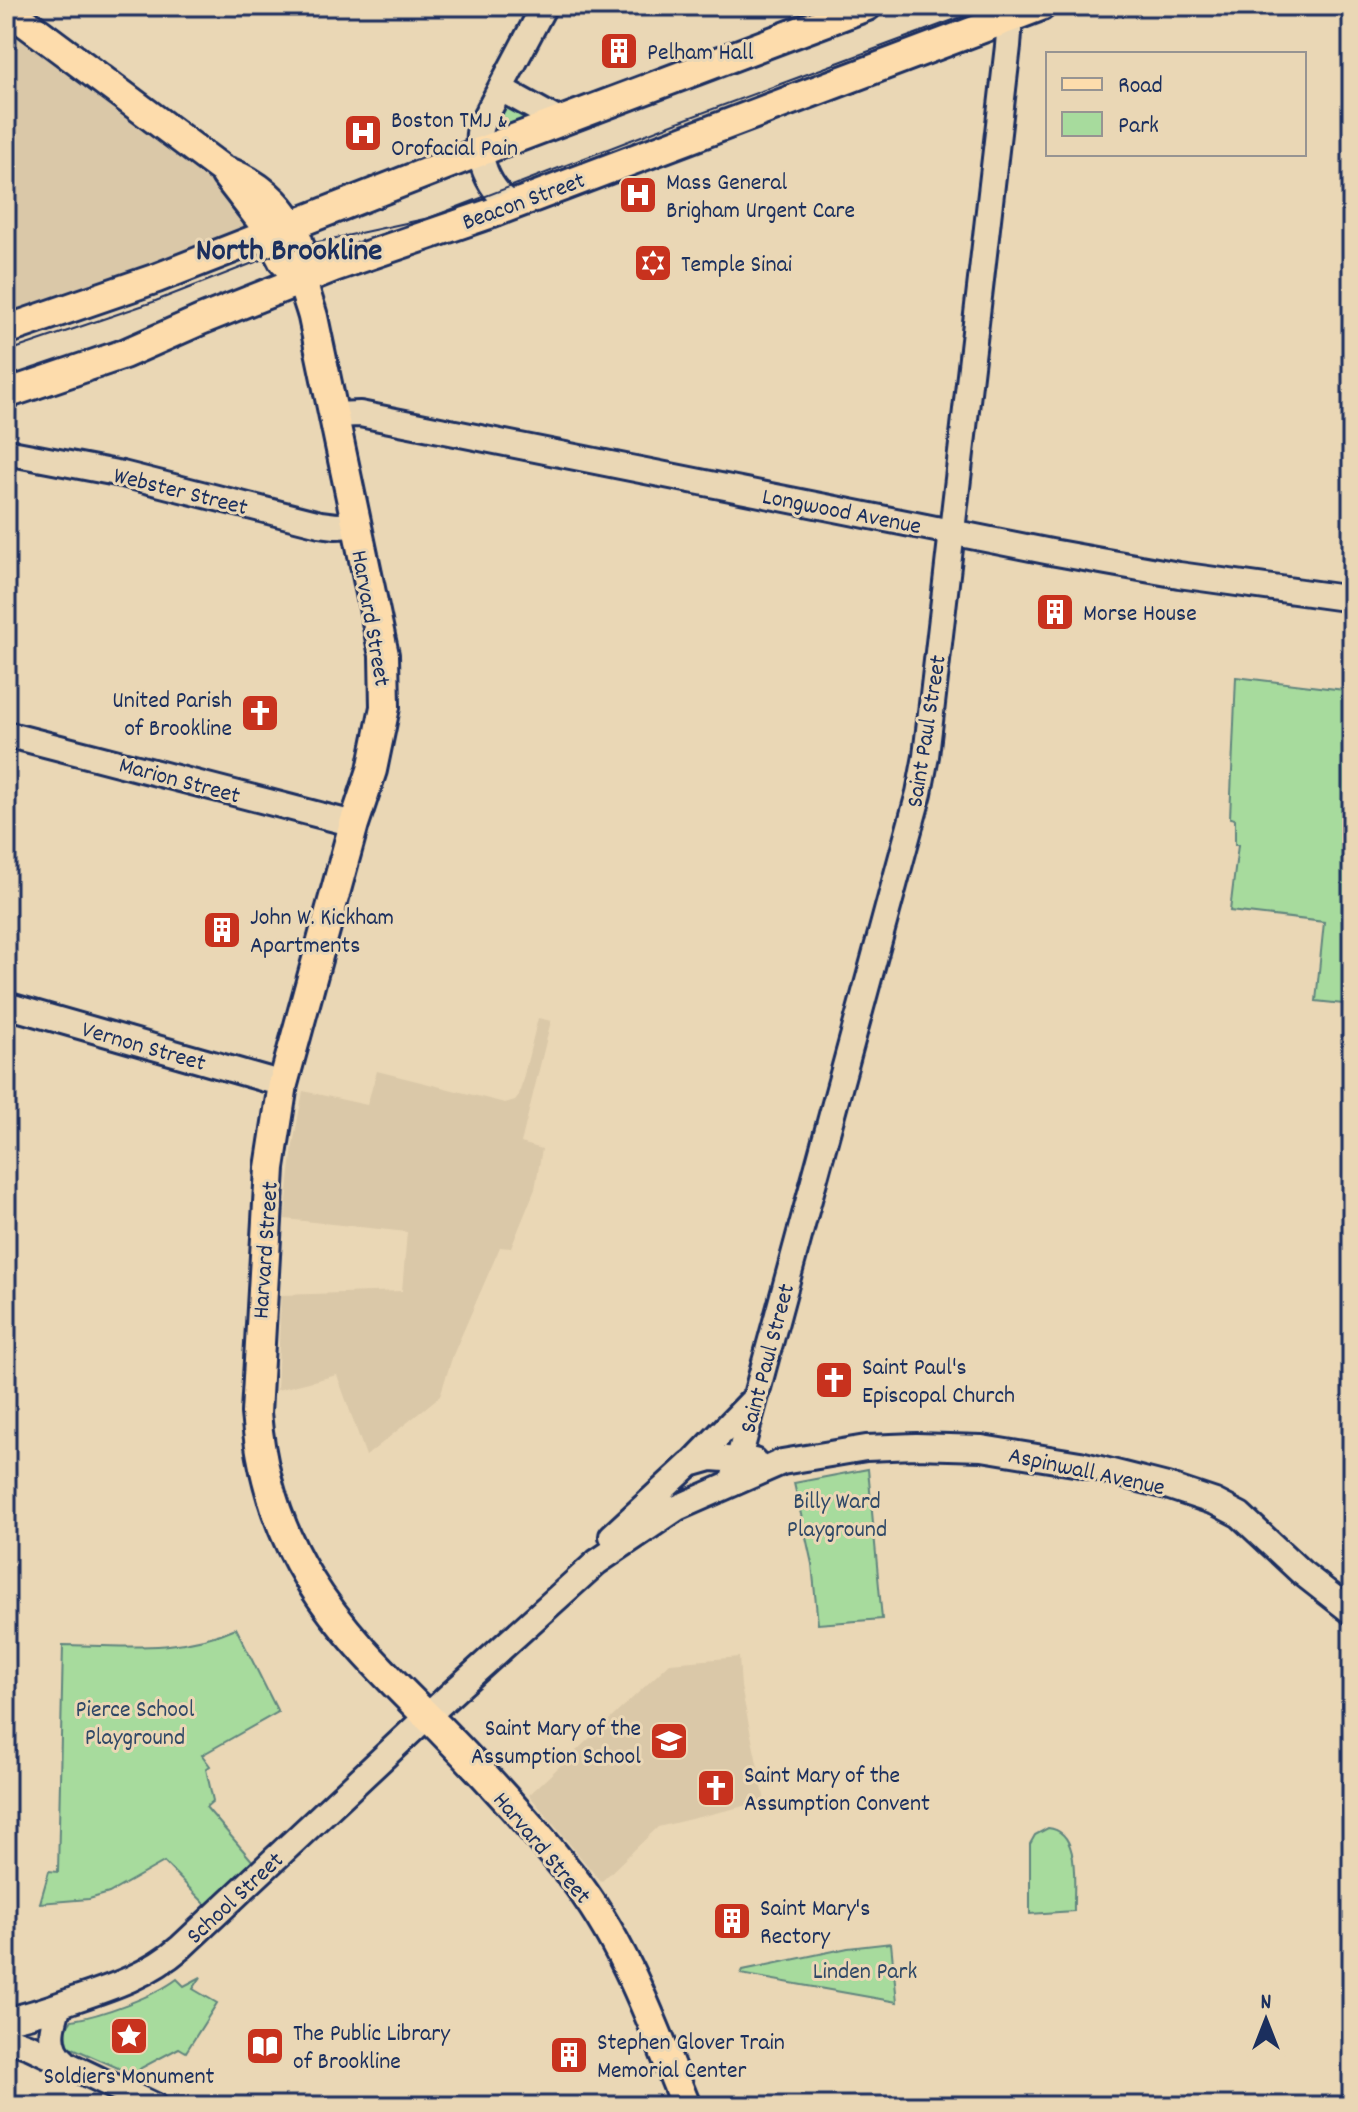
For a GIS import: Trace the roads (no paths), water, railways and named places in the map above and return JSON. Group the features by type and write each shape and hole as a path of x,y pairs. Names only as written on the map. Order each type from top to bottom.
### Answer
{"main road":[{"path":"516,204 503,200 496,193 479,152 479,132 544,6"},
{"path":"6,330 132,288 559,121 867,6"},
{"name":"Beacon Street","path":"6,394 124,354 302,279 516,204 1010,13 1041,6"},
{"name":"Harvard Street","path":"6,8 223,170 235,190 280,230 283,261 302,279 384,655 386,691 372,770 354,824 283,1084 270,1168 256,1380 259,1444 265,1476 285,1531 324,1602 505,1799 591,1902 635,1979 686,2106"},
{"name":"Saint Paul Street","path":"732,1484 919,793 926,756 1010,13"},
{"path":"501,89 559,121"},
{"name":"Longwood Avenue","path":"334,415 360,414 518,443 880,519 1179,575 1352,599"},
{"name":"Webster Street","path":"6,452 122,474 320,524 356,525"},
{"name":"Marion Street","path":"6,734 354,824"},
{"name":"Vernon Street","path":"6,1005 283,1084"},
{"path":"693,1462 755,1398"},
{"name":"Aspinwall Avenue","path":"597,1562 609,1540 674,1476 693,1462 711,1458 782,1462 866,1448 982,1448 1080,1464 1215,1502 1240,1515 1301,1572 1352,1612"},
{"name":"Aspinwall Avenue","path":"427,1716 597,1562 662,1516 782,1462"},
{"name":"School Street","path":"6,2020 134,1979 174,1954 427,1716"},
{"path":"59,2005 52,2039 55,2051 65,2062"},
{"path":"6,2038 65,2062 155,2106"}],"tram line":[{"path":"6,352 153,302 279,253 429,218 991,6"}],"place":[{"name":"Pelham Hall","path":"619,51"},
{"name":"Boston TMJ & Orofacial Pain","path":"363,133"},
{"name":"Mass General Brigham Urgent Care","path":"638,195"},
{"name":"Temple Sinai","path":"653,263"},
{"name":"Morse House","path":"1055,612"},
{"name":"United Parish of Brookline","path":"260,713"},
{"name":"John W. Kickham Apartments","path":"222,930"},
{"name":"Saint Paul's Episcopal Church","path":"834,1380"},
{"name":"Saint Mary of the Assumption School","path":"669,1741"},
{"name":"Saint Mary of the Assumption Convent","path":"716,1788"},
{"name":"Saint Mary's Rectory","path":"732,1921"},
{"name":"Soldiers Monument","path":"129,2036"},
{"name":"The Public Library of Brookline","path":"265,2046"},
{"name":"Stephen Glover Train Memorial Center","path":"569,2055"}],"district":[{"name":"North Brookline","path":"289,248"}],"park label":[{"name":"Billy Ward Playground","path":"837,1514"},
{"name":"Pierce School Playground","path":"135,1722"},
{"name":"Linden Park","path":"865,1970"}]}
